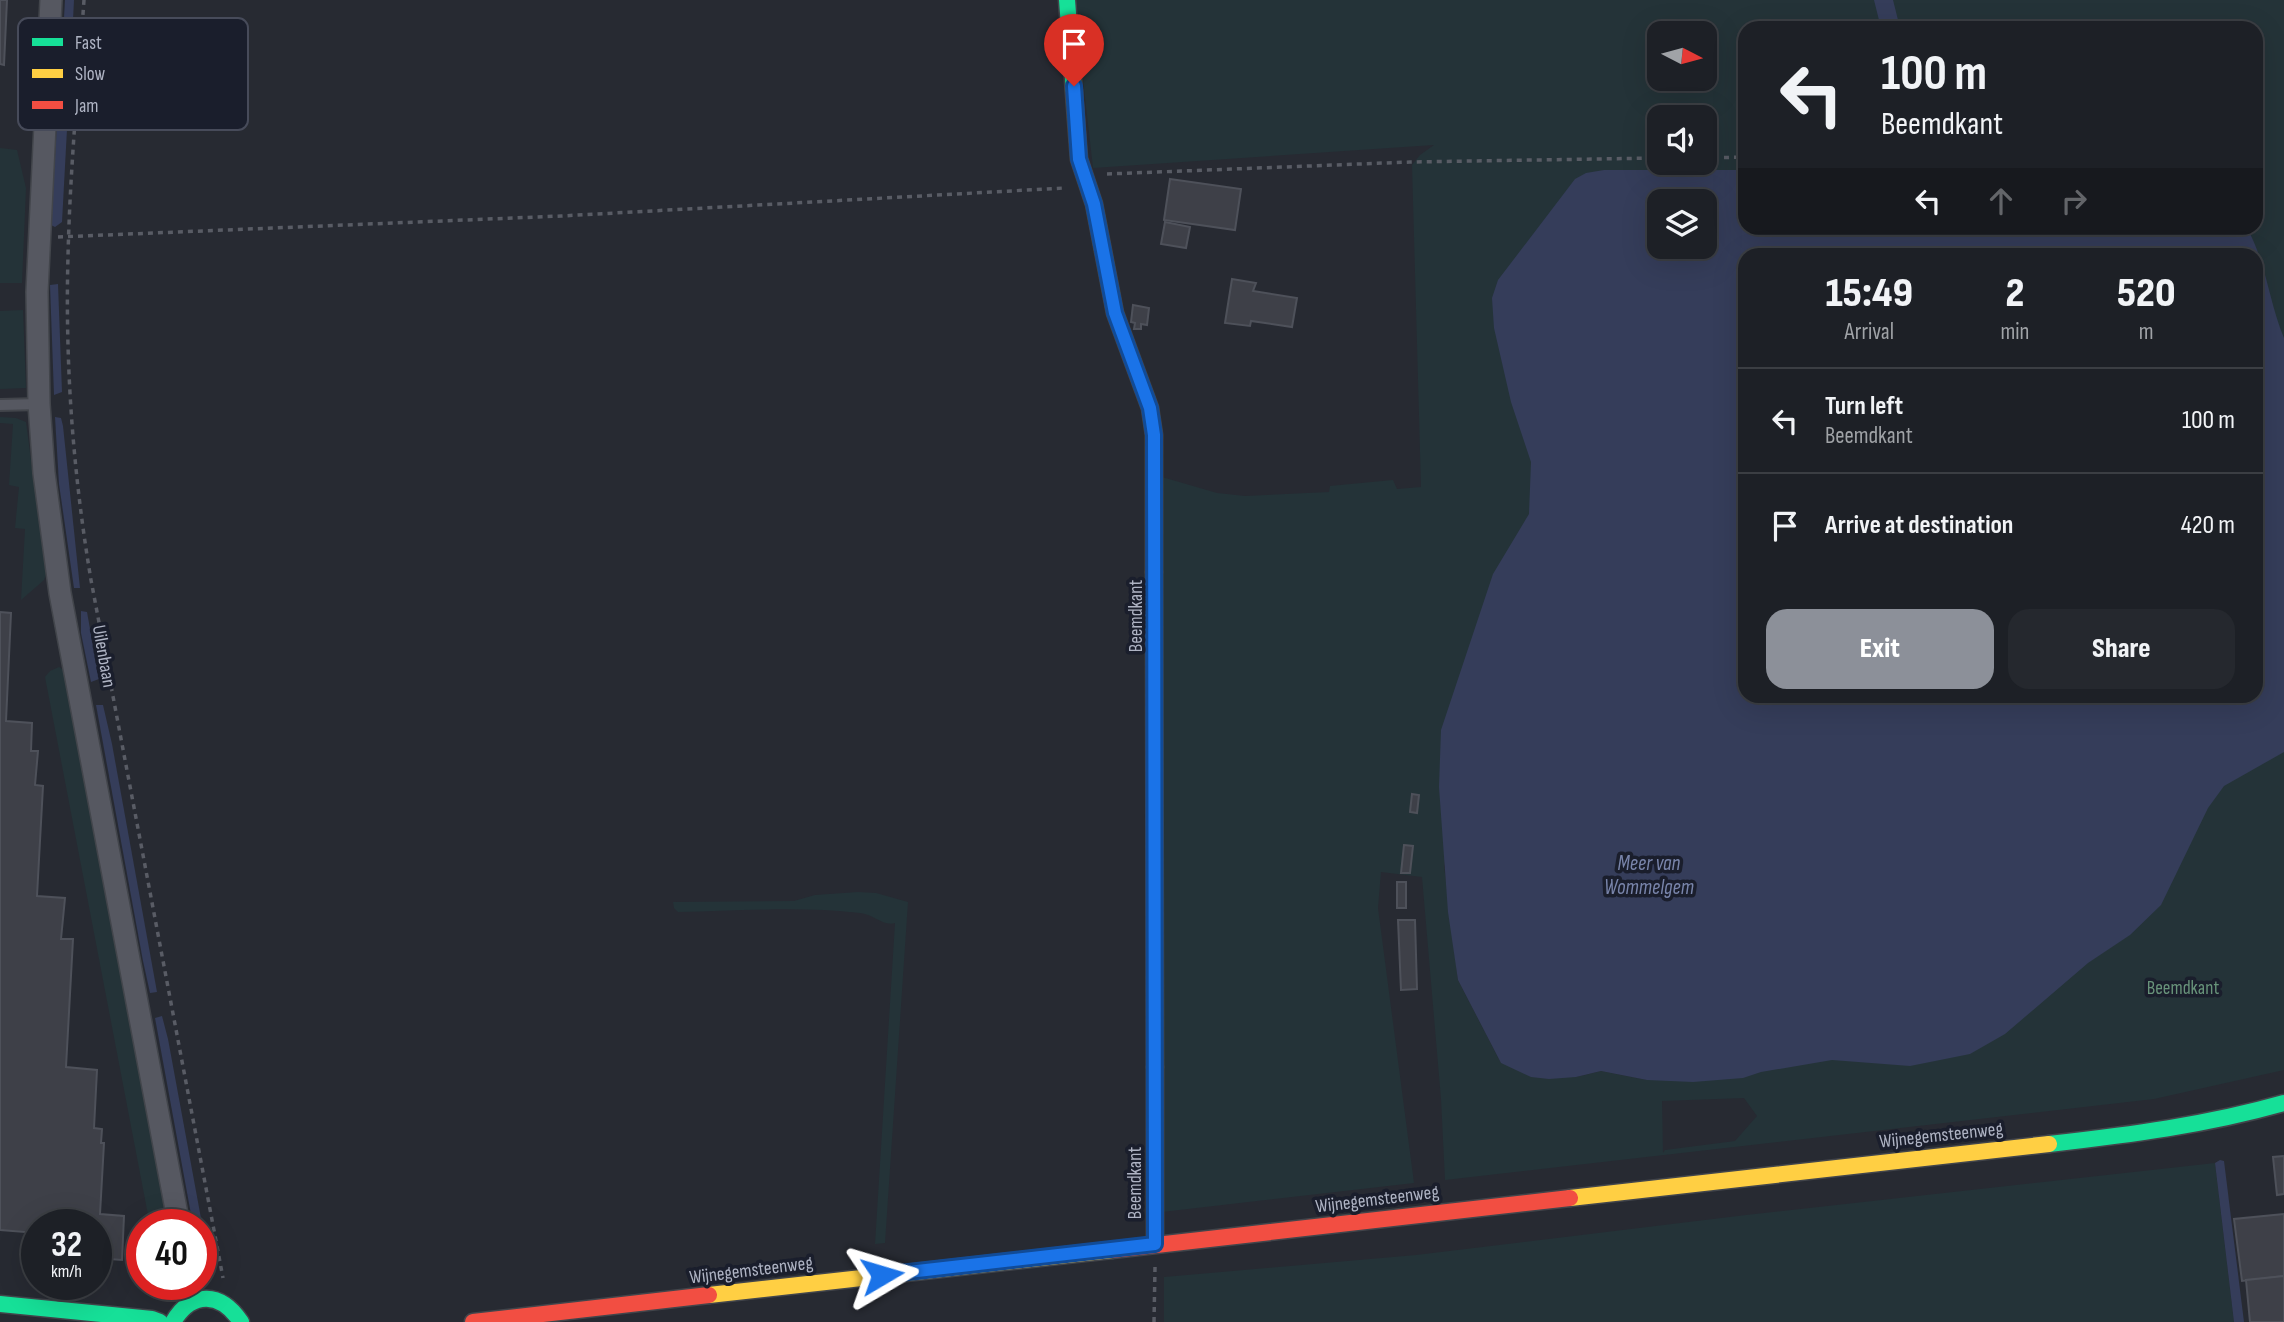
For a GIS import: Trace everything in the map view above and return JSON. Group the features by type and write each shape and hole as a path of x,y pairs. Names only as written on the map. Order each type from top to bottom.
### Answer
{"street":[{"name":"Uilenbaan","path":"50,18 51,0"},
{"name":"Beemdkant","path":"1067,0 1079,159 1094,204 1115,313 1150,408 1154,435 1155,1244"},
{"name":"Uilenbaan","path":"44,130 36,340 44,473 60,593 176,1209"},
{"name":"Wijnegemsteenweg","path":"473,1322 2134,1134 2231,1118 2284,1103"},
{"path":"173,1322 186,1300"},
{"path":"215,1300 228,1304 242,1322"},
{"path":"0,1304 160,1322"}],"lane":[{"path":"0,405 39,404"}],"path":[{"name":"Uilenbaan","path":"83,18 84,0"},
{"name":"Uilenbaan","path":"76,130 69,237 67,331 72,425 83,533 157,939 228,1304"},
{"path":"1717,158 1738,157"},
{"path":"38,237 561,216 1071,188 1102,174 1409,162 1647,158"},
{"path":"1154,1322 1155,1244"}],"green space":[{"path":"1074,0 2284,0 2284,376 2263,286 2263,248 2239,248 2210,235 2263,235 2263,21 1738,21 1738,186 1602,188 1544,461 1444,866 1458,980 1501,1063 1576,1077 1601,1071 1647,1080 2176,814 2284,726 2284,1070 2154,1099 1445,1180 1441,1099 1422,877 1381,872 1378,908 1414,1183 1162,1212 1162,477 1217,493 1245,496 1329,492 1330,486 1393,480 1397,489 1421,487 1412,165 1434,145 1093,168","holes":["1744,1098 1757,1116 1735,1141 1665,1150 1663,1153 1662,1101"]},
{"path":"0,148 17,150 26,188 22,283 0,283"},
{"path":"23,310 26,388 0,389 0,311"},
{"path":"0,417 26,422 46,575 44,580 21,600 25,529 15,528 19,487 9,485 13,424 0,423"},
{"path":"59,667 64,670 165,1209 147,1209 45,677"},
{"path":"876,893 908,902 885,1243 875,1244 895,923 887,923 860,913 815,910 678,912 673,902 794,901 815,895"},
{"path":"2215,1163 2234,1322 1164,1322 1164,1277 1416,1255"}],"water":[{"path":"65,0 74,0 73,18 64,18"},
{"path":"1874,0 1893,0 1898,21 1879,21"},
{"path":"57,130 67,130 62,222 55,227 51,225"},
{"name":"Meer van Wommelgem","path":"1604,170 1647,170 1647,175 1717,175 1717,170 1738,170 1738,235 2250,235 2256,248 1738,248 1738,703 2263,703 2263,268 2284,338 2284,752 2224,786 2208,808 2161,905 2130,935 2088,963 2005,1034 1970,1054 1910,1066 1832,1060 1761,1072 1743,1078 1693,1082 1647,1080 1601,1071 1576,1077 1549,1079 1531,1077 1501,1063 1458,980 1448,912 1439,787 1441,730 1493,574 1529,514 1531,462 1511,402 1494,328 1492,298 1498,280 1575,179 1586,173"},
{"path":"58,284 62,392 54,395 50,285"},
{"path":"55,417 61,418 63,426 80,588 74,588 59,484"},
{"path":"81,611 87,612 99,679 91,682 81,633"},
{"path":"96,705 103,705 112,744 157,992 150,993 143,961"},
{"path":"162,1016 168,1039 199,1209 190,1209 155,1018"},
{"path":"2224,1161 2244,1322 2234,1322 2215,1163"}],"building":[{"path":"0,0 7,0 4,65 0,64"},
{"path":"1170,179 1241,189 1235,230 1164,220"},
{"path":"1165,222 1190,227 1186,248 1161,244"},
{"path":"1232,279 1256,283 1253,291 1297,298 1292,327 1251,321 1250,326 1225,323"},
{"path":"1133,305 1149,308 1147,325 1141,324 1141,329 1134,329 1135,323 1131,322"},
{"path":"0,612 11,613 6,721 32,723 31,751 38,751 35,785 43,786 37,896 65,898 61,939 73,939 66,1067 97,1070 94,1128 102,1129 101,1143 104,1143 100,1209 21,1209 21,1232 0,1230"},
{"path":"1412,794 1419,795 1417,813 1410,812"},
{"path":"1404,845 1413,846 1410,873 1401,873"},
{"path":"1397,882 1406,882 1406,908 1397,908"},
{"path":"1398,920 1415,920 1417,989 1401,990"},
{"path":"2284,1156 2284,1194 2277,1195 2273,1157"},
{"path":"2284,1214 2284,1276 2242,1281 2234,1219"},
{"path":"112,1215 124,1216 122,1260 112,1259"},
{"path":"2284,1276 2284,1322 2250,1322 2246,1280"}],"traffic: fast":[{"path":"1067,0 1079,159 1094,204 1115,313 1150,408 1154,435 1154,572"},
{"path":"1155,1067 1155,1244"},
{"path":"2049,1144 2197,1123 2284,1103"},
{"path":"173,1322 189,1304 207,1299 225,1305 241,1322"},
{"path":"0,1304 160,1322"}],"traffic: slow":[{"path":"1154,572 1155,1067"},
{"path":"1570,1198 2049,1144"},
{"path":"709,1295 1112,1250"}],"traffic: jam":[{"path":"1112,1250 1570,1198"},
{"path":"473,1322 709,1295"}],"route":[{"path":"882,1275 1155,1244 1156,466 1153,420 1115,313 1094,204 1079,159 1074,86"}]}
